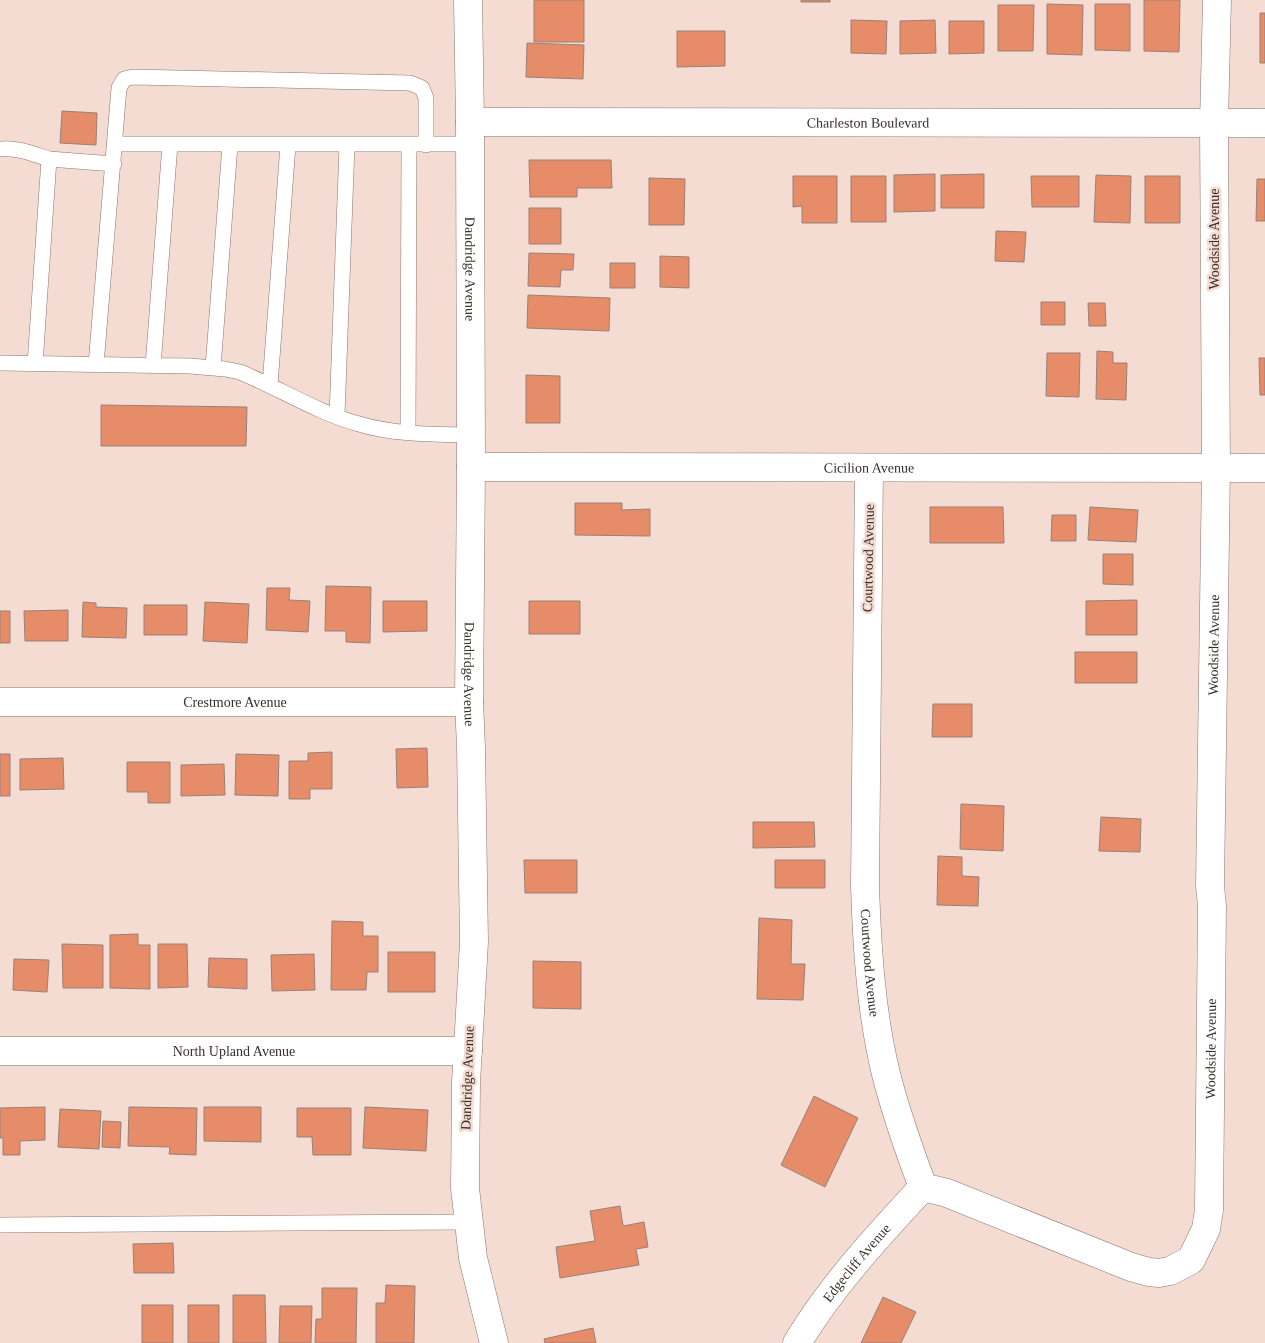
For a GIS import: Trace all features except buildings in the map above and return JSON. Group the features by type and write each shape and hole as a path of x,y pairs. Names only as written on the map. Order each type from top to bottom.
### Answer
{"street":[{"name":"Dandridge Avenue","path":"468,0 471,467 469,702 472,747 474,942 468,1050 466,1188 473,1258 494,1343"},
{"name":"Woodside Avenue","path":"923,1187 947,1192 1131,1267 1149,1272 1170,1271 1191,1260 1206,1229 1209,1210 1212,906 1210,886 1216,468 1214,122 1217,0"},
{"name":"Charleston Boulevard","path":"470,133 1214,122 1265,123"},
{"name":"Cicilion Avenue","path":"471,467 1265,468"},
{"name":"Courtwood Avenue","path":"869,468 865,885 867,946 876,1020 886,1074 906,1141 923,1187"},
{"name":"Crestmore Avenue","path":"0,702 469,702"},
{"name":"North Upland Avenue","path":"0,1051 468,1050"},
{"name":"Edgecliff Avenue","path":"797,1343 811,1320 844,1276 923,1187"}],"lane":[{"path":"96,365 119,88 124,79 133,77 410,84 422,88 426,98 426,145"},
{"path":"115,144 426,145 470,133"},
{"path":"153,366 170,144"},
{"path":"213,368 230,144"},
{"path":"270,385 288,145"},
{"path":"337,416 347,145"},
{"path":"408,433 409,145"},
{"path":"0,149 8,148 26,151 49,159 114,164"},
{"path":"34,364 49,159"},
{"path":"0,363 213,368 240,372 359,424 400,433 470,435"},
{"path":"0,1225 468,1222"}]}
